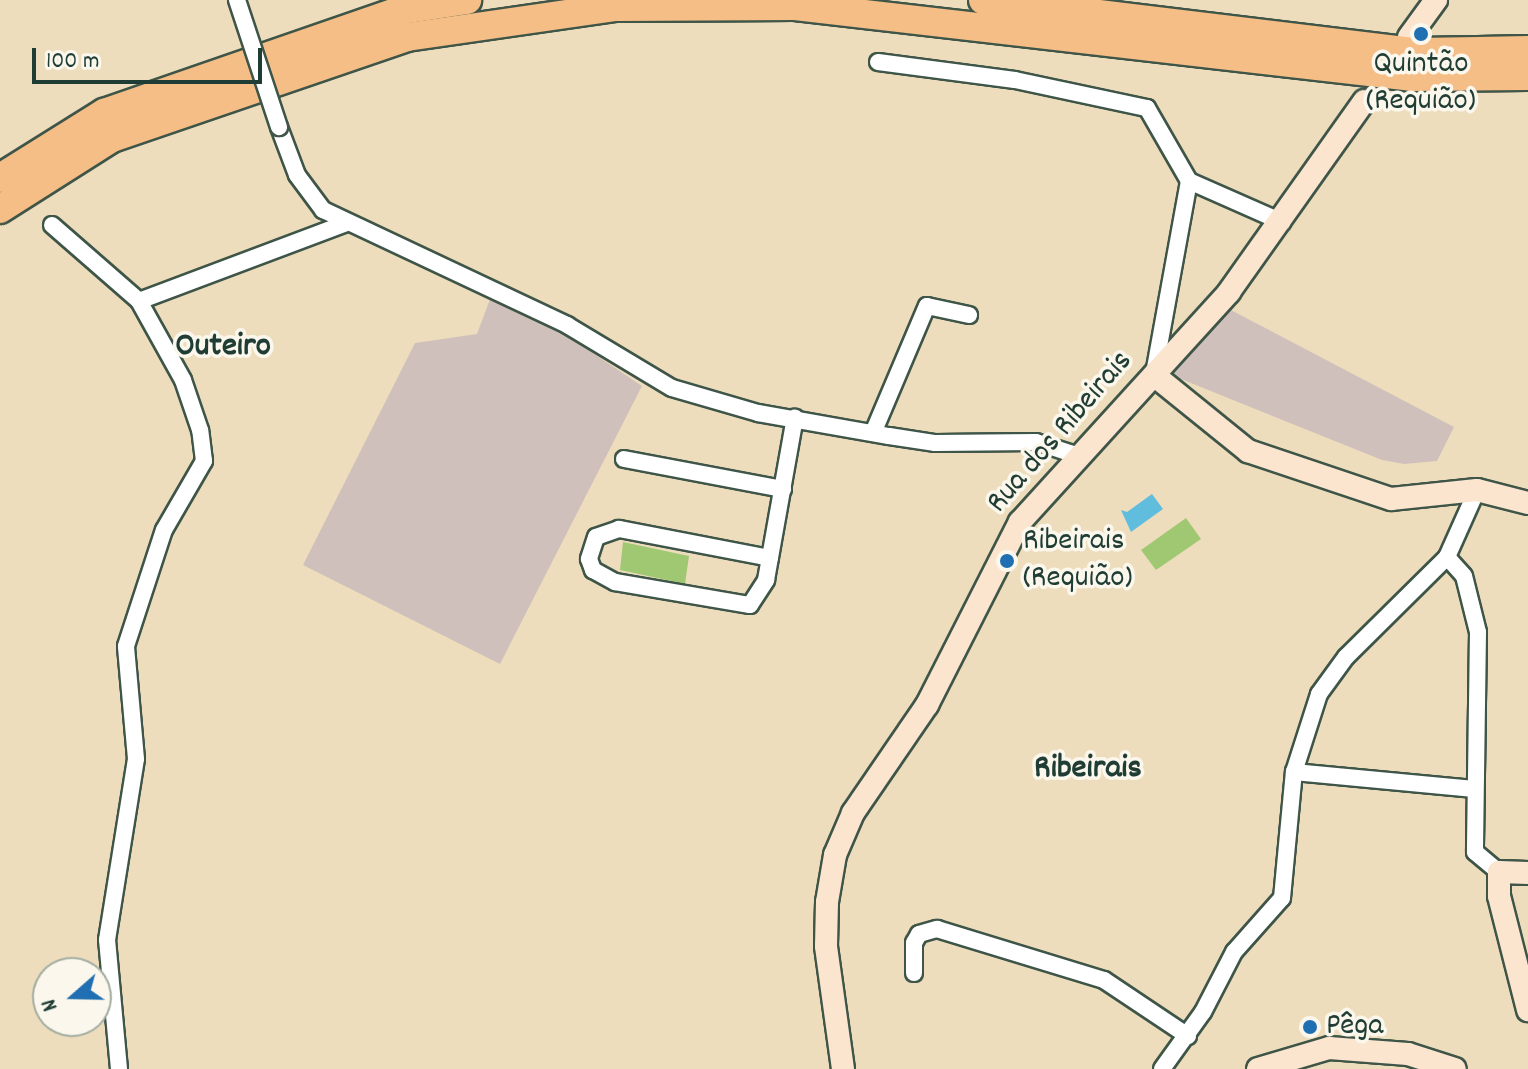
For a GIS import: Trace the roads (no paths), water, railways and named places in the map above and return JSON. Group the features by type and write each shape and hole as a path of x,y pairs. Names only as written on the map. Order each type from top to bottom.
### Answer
{"highway":[{"path":"0,178 104,113 402,10 467,0"},
{"path":"983,0 1415,52 1528,50"},
{"path":"0,209 112,138 407,37 616,7 795,6 1411,77 1528,76"}],"main road":[{"path":"1409,37 1436,0"},
{"name":"Rua dos Ribeirais","path":"843,1069 826,946 829,881 843,832 927,705 1012,534 1229,292 1282,222 1364,101"},
{"path":"1154,375 1248,451 1391,499 1477,490 1528,503"},
{"path":"1528,873 1499,872 1499,896 1528,1010"},
{"path":"1272,1066 1329,1048 1408,1054 1455,1069"}],"street":[{"path":"237,0 297,175 323,210 346,223 567,325 672,388 704,400 935,443 1036,442 1079,456"},
{"path":"878,62 1015,80 1147,108 1189,181 1282,222"},
{"path":"1154,375 1189,181"},
{"path":"139,301 346,223"},
{"path":"52,225 139,301 183,380 200,430 204,461 164,530 126,646 136,759 107,940 119,1069"},
{"path":"873,433 927,306 969,315"},
{"path":"770,558 619,529 596,537 589,559 603,578 738,606 759,598 770,558 795,418"},
{"path":"624,459 783,489"},
{"path":"1162,1069 1188,1036 1234,952 1282,898 1294,772 1319,694 1346,657 1447,557 1477,490"},
{"path":"1447,557 1464,576 1478,632 1475,852 1499,872"},
{"path":"1294,772 1474,789"},
{"path":"914,973 914,943 919,934 937,929 1104,980 1188,1036"}],"water":[{"path":"1152,494 1163,509 1131,532 1121,510 1127,512"}],"place":[{"name":"Quintão (Requião)","path":"1421,34"},
{"name":"Ribeirais (Requião)","path":"1007,561"},
{"name":"Pêga","path":"1310,1027"}],"district":[{"name":"Outeiro","path":"223,348"},
{"name":"Ribeirais","path":"1088,770"}]}
